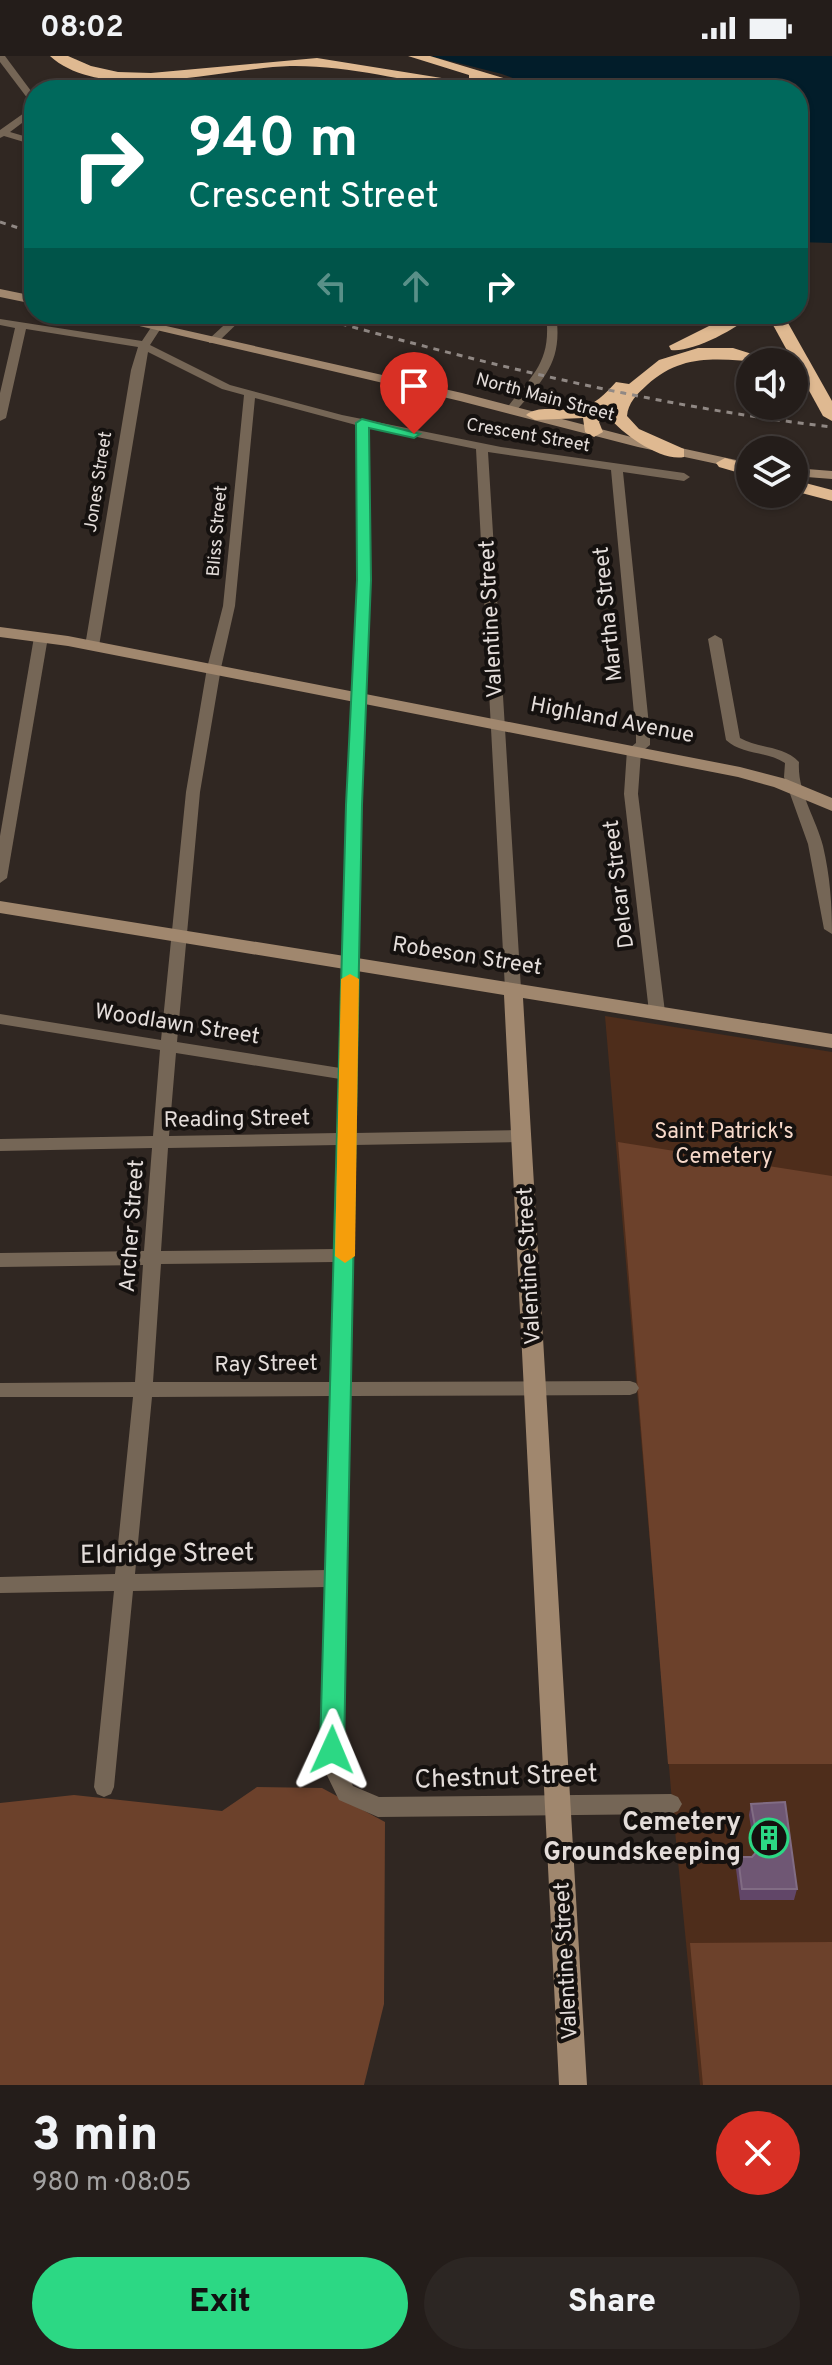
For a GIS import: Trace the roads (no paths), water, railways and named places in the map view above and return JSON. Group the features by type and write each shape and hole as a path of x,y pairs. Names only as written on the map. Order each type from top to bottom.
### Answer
{"highway":[{"path":"57,56 92,70 134,75 275,63 327,63 432,80"},
{"path":"69,56 98,67 135,71 164,68 189,59"},
{"path":"350,56 450,80"},
{"path":"381,56 475,80"},
{"path":"415,56 500,80"},
{"path":"535,415 580,414 618,397 649,360 729,324"},
{"path":"780,324 830,421"},
{"path":"798,324 832,385"},
{"path":"594,432 590,421 660,364 692,353 736,354"},
{"path":"808,395 830,421"},
{"path":"618,397 617,414 625,427 678,453"},
{"path":"725,463 736,466"},
{"path":"808,489 832,496"}],"street":[{"path":"0,56 24,88"},
{"path":"1,134 24,117"},
{"path":"1,134 24,140"},
{"path":"0,293 24,298"},
{"name":"Crescent Street","path":"0,322 144,345 250,395 362,423 482,448 684,477"},
{"name":"North Main Street","path":"139,324 512,409 725,463"},
{"path":"213,341 231,324"},
{"path":"512,409 544,371 554,350 552,324"},
{"path":"0,418 21,326"},
{"name":"Jones Street","path":"92,646 126,425 144,345 156,328"},
{"name":"Bliss Street","path":"214,668 229,607 250,395"},
{"path":"336,1578 357,697 364,580 362,423"},
{"name":"Valentine Street","path":"482,448 523,1136 573,2085"},
{"name":"Martha Street","path":"617,469 643,735 643,745 634,750"},
{"path":"808,473 832,475"},
{"name":"Highland Avenue","path":"0,632 214,668 740,772 795,789 832,805"},
{"path":"0,878 41,637"},
{"path":"715,639 733,740 747,748 783,754 792,762 791,777 815,844 832,929"},
{"name":"Archer Street","path":"104,1787 143,1391 161,1144 193,792 214,668"},
{"name":"Delcar Street","path":"634,750 631,794 657,1012"},
{"path":"0,757 18,759"},
{"name":"Robeson Street","path":"0,907 832,1041"},
{"name":"Woodlawn Street","path":"0,1019 347,1075"},
{"name":"Reading Street","path":"0,1145 523,1136"},
{"path":"0,1260 345,1255"},
{"name":"Ray Street","path":"0,1390 630,1388"},
{"name":"Eldridge Street","path":"0,1585 336,1578"},
{"name":"Chestnut Street","path":"336,1578 331,1758 335,1776 346,1793 367,1804 400,1809 558,1802 671,1804"}],"water":[{"path":"430,56 832,56 832,243 808,242 808,80 518,80"}],"railway":[{"path":"0,222 24,230"},
{"path":"343,324 633,395 832,427"}],"place":[{"name":"Cemetery Groundskeeping","path":"769,1838"}],"park label":[{"name":"Saint Patrick's Cemetery","path":"724,1144"}]}
